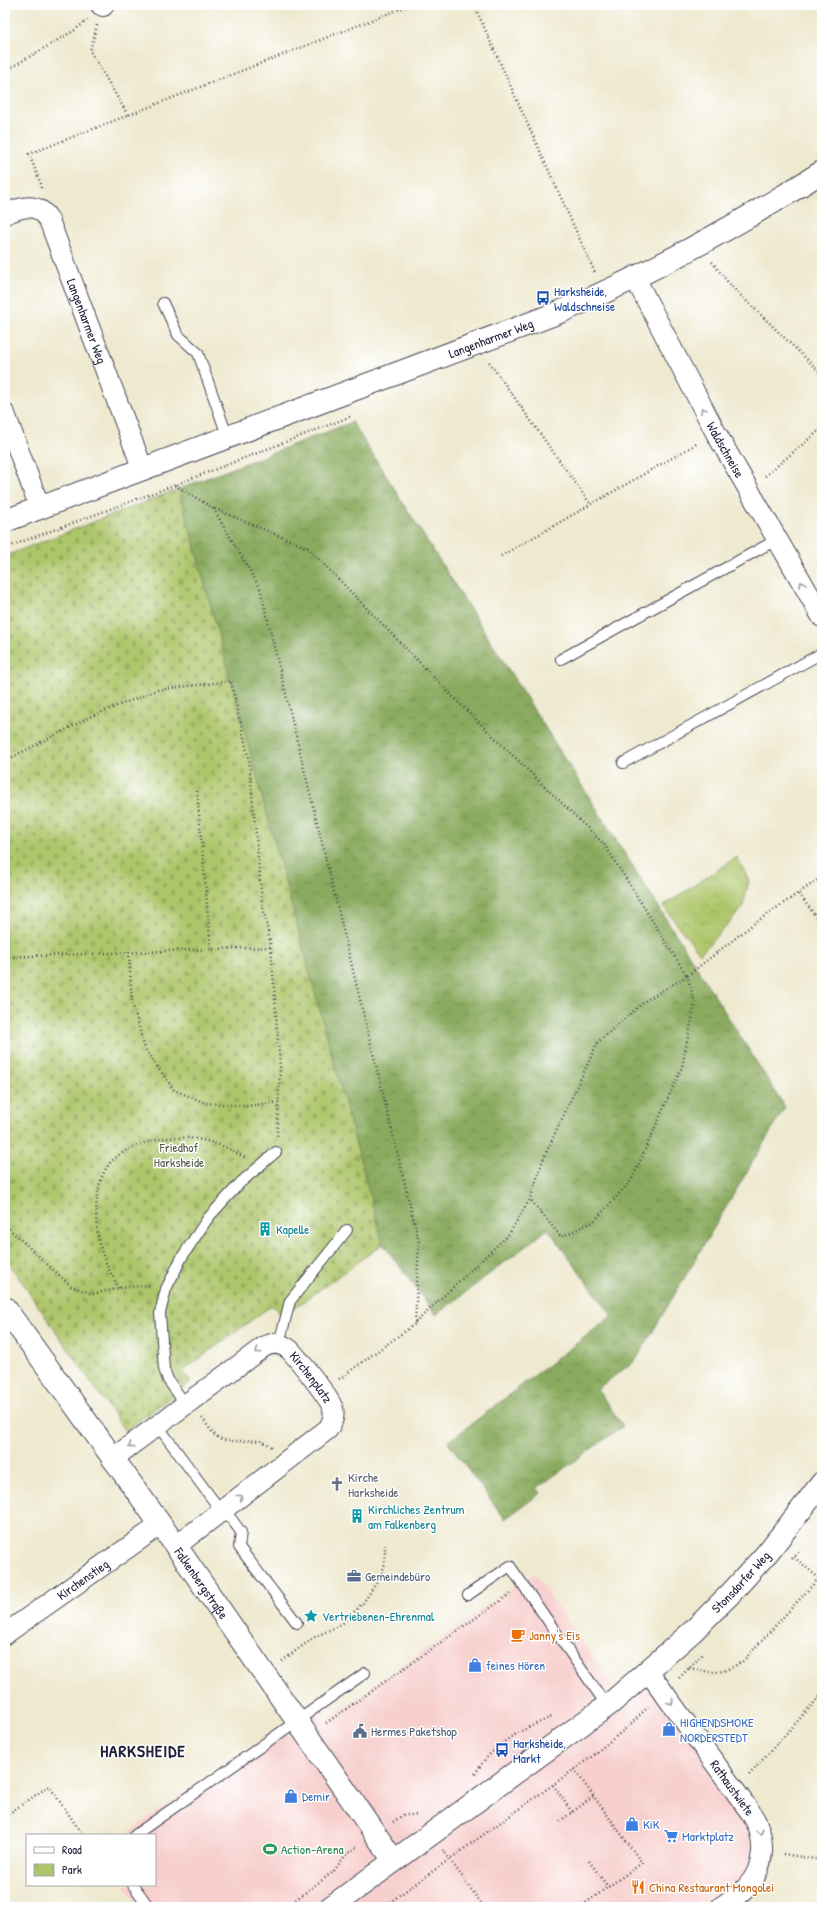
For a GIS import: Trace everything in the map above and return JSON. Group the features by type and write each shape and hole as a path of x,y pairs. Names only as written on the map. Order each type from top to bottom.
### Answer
{"main road":[{"name":"Langenharmer Weg","path":"5,521 560,312 635,278 721,233 822,172"},
{"name":"Falkenbergstraße","path":"5,1308 112,1459 176,1546 394,1861"},
{"name":"Stonsdorfer Weg","path":"648,1671 693,1631 737,1587 768,1552 818,1474"},
{"path":"331,1907 607,1706 648,1671"}],"street":[{"path":"5,214 24,207 37,208"},
{"name":"Langenharmer Weg","path":"37,208 46,215 50,222 143,470"},
{"name":"Waldschneise","path":"635,278 716,433 822,618"},
{"path":"5,414 40,508"},
{"name":"Kirchenplatz","path":"112,1459 262,1348 270,1345 279,1344 290,1350 322,1391 333,1409 332,1422 328,1429 176,1546"},
{"name":"Kirchenstieg","path":"5,1634 160,1525"},
{"name":"Rathaustwiete","path":"648,1671 735,1791 757,1823 761,1834 762,1851 760,1862 754,1878 742,1891 721,1907"}],"lane":[{"path":"163,303 178,335 198,353 228,438"},
{"path":"561,659 776,540"},
{"path":"623,763 822,653"},
{"path":"188,1403 168,1380 163,1363 160,1313 168,1285 182,1257 205,1223 232,1191 257,1167 276,1152"},
{"path":"279,1344 290,1301 347,1230"},
{"path":"158,1426 241,1532 239,1546 297,1623"},
{"path":"468,1595 510,1566 607,1706"},
{"path":"137,1834 302,1729 365,1673"},
{"path":"134,1886 149,1907"}],"path":[{"path":"37,208 41,184 29,154 410,5"},
{"path":"474,5 598,279"},
{"path":"102,6 90,50 128,115"},
{"path":"5,71 75,30 102,6"},
{"path":"712,262 731,286 822,374"},
{"path":"477,344 592,505"},
{"path":"748,491 822,428"},
{"path":"501,556 716,433"},
{"path":"174,485 213,508 308,548 463,707 604,844 687,976 695,1003 682,1068 631,1180 593,1222 561,1236 530,1199"},
{"path":"213,508 260,588 420,1242 415,1324"},
{"path":"5,761 92,716 158,690 231,681 249,760 262,902 271,947 280,1067 276,1152"},
{"path":"197,791 211,949"},
{"path":"322,1391 415,1324 509,1234 530,1199 544,1157 598,1042 645,1001 687,976 756,922 822,878"},
{"path":"799,894 822,925"},
{"path":"5,957 271,947"},
{"path":"129,952 132,1002 145,1049 174,1090 205,1103 248,1106 279,1102"},
{"path":"118,1288 103,1257 97,1232 96,1204 101,1178 114,1158 137,1144 166,1138 190,1137 216,1143 237,1153 257,1167"},
{"path":"5,1222 6,1226 71,1286 93,1294 118,1288 168,1285"},
{"path":"188,1403 217,1436 226,1440 266,1442 272,1446 284,1463"},
{"path":"818,1474 822,1455"},
{"path":"264,1674 312,1638 342,1624 357,1610 376,1586 381,1576 385,1563 385,1545"},
{"path":"794,1558 822,1581"},
{"path":"688,1668 713,1673 730,1669 744,1660 819,1578"},
{"path":"302,1729 523,1585"},
{"path":"735,1791 822,1694"},
{"path":"473,1777 490,1754 509,1737 560,1713"},
{"path":"574,1769 642,1863 580,1907"},
{"path":"553,1784 572,1812"},
{"path":"5,1816 49,1786 82,1834"},
{"path":"560,1820 594,1796"},
{"path":"403,1815 420,1815"},
{"path":"286,1907 333,1872 345,1856 358,1846"},
{"path":"762,1851 822,1860"},
{"path":"450,1859 484,1907"},
{"path":"589,1861 608,1887"}],"shaded area":[{"path":"534,1573 623,1700 652,1679 750,1814 759,1862 718,1907 140,1907 125,1886 156,1886 156,1834 125,1834 312,1704 324,1721"}],"green space":[{"path":"352,422 785,1107 636,1360 597,1389 623,1426 537,1488 541,1493 505,1519 448,1442 612,1316 548,1229 436,1315 383,1244 179,489"},
{"name":"Friedhof Harksheide","path":"179,489 383,1244 282,1317 272,1305 183,1371 191,1382 125,1431 5,1258 5,556"},
{"path":"737,857 749,881 742,909 700,954 663,906"}],"place":[{"name":"Harksheide, Waldschneise","path":"543,298"},
{"name":"Kapelle","path":"265,1229"},
{"name":"Kirche Harksheide","path":"337,1484"},
{"name":"Kirchliches Zentrum am Falkenberg","path":"357,1516"},
{"name":"Gemeindebüro","path":"354,1576"},
{"name":"Vertriebenen-Ehrenmal","path":"311,1616"},
{"name":"Janny's Eis","path":"518,1635"},
{"name":"feines Hören","path":"475,1665"},
{"name":"HIGHENDSMOKE NORDERSTEDT","path":"669,1729"},
{"name":"Hermes Paketshop","path":"360,1731"},
{"name":"Harksheide, Markt","path":"502,1750"},
{"name":"Demir","path":"291,1796"},
{"name":"KiK","path":"632,1824"},
{"name":"Marktplatz","path":"671,1836"},
{"name":"Action-Arena","path":"270,1849"},
{"name":"China Restaurant Mongolei","path":"638,1887"}],"district":[{"name":"HARKSHEIDE","path":"143,1750"}]}
